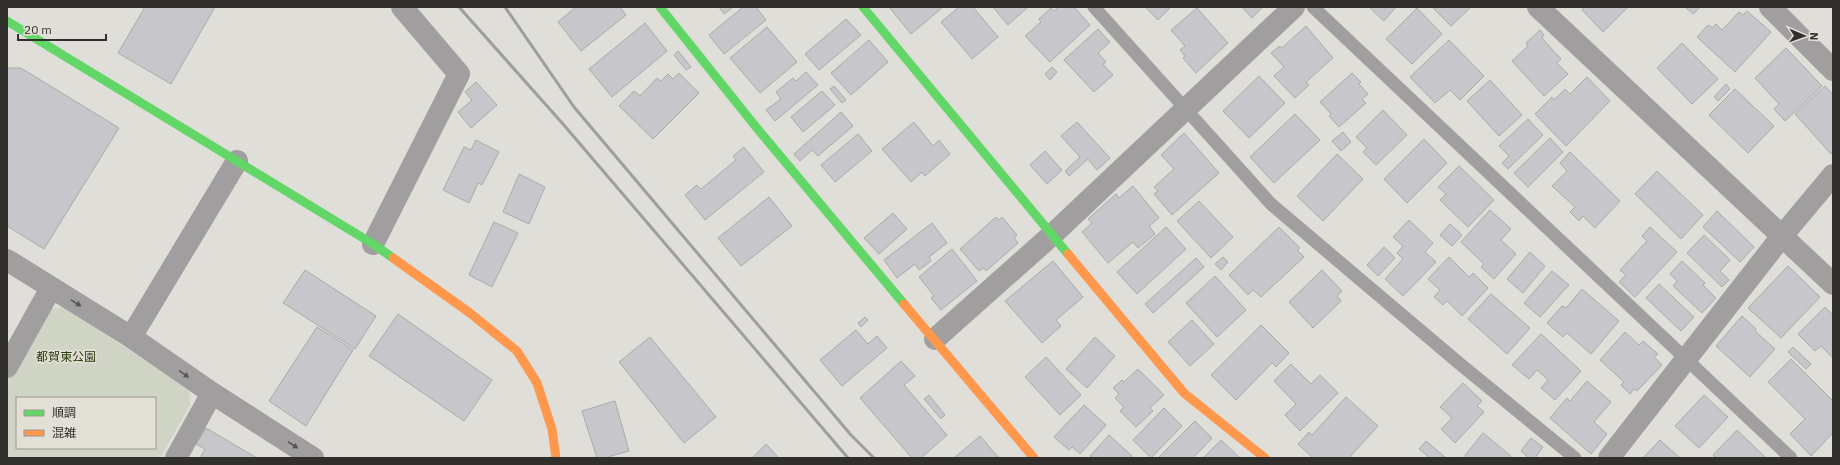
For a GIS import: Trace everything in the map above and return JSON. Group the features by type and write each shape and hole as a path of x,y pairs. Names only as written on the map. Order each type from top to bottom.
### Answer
{"street":[{"path":"373,244 458,74 402,7"},
{"path":"660,7 756,127 1034,458"},
{"path":"862,7 1053,234 1184,393 1265,458"},
{"path":"935,339 1053,234 1294,7"},
{"path":"1538,7 1587,55 1833,284"},
{"path":"1770,7 1833,70"},
{"path":"7,20 373,244 470,312 517,351 537,383 552,429 556,458"},
{"path":"131,337 237,161"},
{"path":"1609,458 1782,236 1833,175"},
{"path":"7,260 131,337 212,393 313,458"},
{"path":"7,366 51,288"},
{"path":"176,458 212,393"}],"lane":[{"path":"1094,7 1271,204 1460,364 1575,458"},
{"path":"1313,7 1791,458"}],"green space":[{"name":"都賀東公園","path":"63,307 189,389 190,405 160,458 7,458 7,379 46,309"}],"building":[{"path":"145,7 215,7 171,84 118,53"},
{"path":"576,7 620,7 626,15 581,51 558,22"},
{"path":"719,7 733,7 724,14"},
{"path":"743,7 756,7 766,20 724,54 709,35"},
{"path":"889,7 943,7 911,34"},
{"path":"959,7 973,7 998,37 972,59 941,22"},
{"path":"993,7 1028,7 1008,25"},
{"path":"1058,7 1074,7 1090,25 1050,62 1025,36 1041,22 1039,19 1051,8 1054,11"},
{"path":"1145,7 1171,7 1158,20"},
{"path":"1242,7 1263,7 1252,18"},
{"path":"1369,7 1396,7 1384,21"},
{"path":"1432,7 1471,7 1451,26"},
{"path":"1584,7 1628,7 1603,32 1582,10"},
{"path":"1685,7 1700,7 1693,14"},
{"path":"1197,8 1228,43 1196,73 1183,58 1185,56 1180,50 1185,46 1171,30"},
{"path":"1417,8 1442,34 1412,64 1386,39"},
{"path":"1747,11 1771,32 1735,72 1697,37 1708,25 1713,28 1716,24 1722,30 1739,12 1743,15"},
{"path":"846,19 861,35 819,70 805,54"},
{"path":"645,23 667,51 612,97 589,69"},
{"path":"1306,26 1333,58 1306,82 1309,85 1295,98 1274,76 1284,67 1271,53 1280,46 1282,48"},
{"path":"767,27 797,62 760,93 730,58"},
{"path":"1098,29 1110,42 1098,53 1106,62 1103,64 1113,75 1094,92 1064,60"},
{"path":"1540,30 1544,35 1542,38 1561,59 1557,63 1568,74 1544,96 1512,61 1528,46 1526,43"},
{"path":"869,40 888,62 851,95 831,73"},
{"path":"1449,40 1484,76 1460,100 1450,90 1435,103 1410,77"},
{"path":"1682,43 1718,79 1692,104 1657,68"},
{"path":"1786,48 1822,86 1785,121 1774,109 1779,104 1755,78"},
{"path":"678,51 691,67 686,70 674,55"},
{"path":"1052,67 1057,72 1050,80 1045,74"},
{"path":"7,68 21,68 119,128 44,249 7,226"},
{"path":"806,72 818,85 775,121 766,110 781,99 776,92 793,78 796,81"},
{"path":"679,73 699,93 653,139 619,106 634,91 640,96 657,78 661,81 668,74 673,79"},
{"path":"1352,73 1361,82 1359,84 1368,94 1362,99 1366,103 1339,127 1329,116 1331,114 1320,102"},
{"path":"1259,76 1285,103 1249,138 1223,111"},
{"path":"1587,77 1610,101 1566,146 1535,114 1552,97 1554,100 1565,89 1570,94"},
{"path":"1490,80 1522,115 1499,136 1467,101"},
{"path":"476,82 497,105 471,128 458,112 472,100 465,92"},
{"path":"1726,84 1730,89 1718,101 1714,97"},
{"path":"834,86 846,100 842,103 830,89"},
{"path":"1825,86 1833,95 1833,152 1831,154 1795,114"},
{"path":"1735,89 1774,126 1748,153 1709,115"},
{"path":"822,91 835,105 803,132 791,117"},
{"path":"1383,110 1407,135 1376,165 1363,152 1367,148 1356,137"},
{"path":"841,112 853,126 818,156 812,150 800,161 794,154"},
{"path":"1295,114 1320,140 1274,183 1250,157"},
{"path":"1528,119 1543,135 1508,169 1502,163 1509,156 1499,146"},
{"path":"914,122 933,146 939,140 950,154 925,176 922,172 911,182 882,149"},
{"path":"1077,122 1110,158 1097,170 1088,159 1069,176 1065,171 1080,157 1061,136"},
{"path":"1343,132 1351,142 1341,151 1332,141"},
{"path":"1184,133 1219,173 1172,215 1154,194 1158,191 1154,187 1174,169 1161,155"},
{"path":"858,134 872,151 835,182 821,165"},
{"path":"1550,138 1563,152 1528,187 1514,173"},
{"path":"1424,139 1447,163 1407,203 1384,179"},
{"path":"476,140 499,152 482,185 478,183 469,203 443,190 464,147 471,150"},
{"path":"744,147 764,172 705,220 685,195 697,185 701,189 736,160 733,156"},
{"path":"1045,151 1062,170 1047,184 1030,165"},
{"path":"1570,152 1620,201 1595,228 1583,216 1579,221 1570,212 1575,207 1552,186 1567,171 1560,163"},
{"path":"1337,154 1363,179 1323,221 1297,196"},
{"path":"1459,166 1494,200 1468,227 1440,200 1446,194 1438,187"},
{"path":"1657,171 1703,215 1681,239 1635,194"},
{"path":"519,174 545,187 529,224 503,212"},
{"path":"1133,186 1159,218 1149,226 1155,234 1138,248 1133,242 1108,263 1082,232 1092,223 1088,219 1116,194 1119,198"},
{"path":"769,197 792,226 741,266 718,238"},
{"path":"1199,201 1233,237 1211,258 1177,221"},
{"path":"1490,210 1511,229 1501,240 1516,254 1494,279 1481,267 1484,264 1461,242"},
{"path":"1717,211 1754,247 1740,262 1703,227"},
{"path":"893,213 907,229 879,254 864,238"},
{"path":"996,217 999,220 1002,217 1017,235 1014,238 1018,243 986,271 984,268 979,271 960,249"},
{"path":"1409,220 1433,243 1425,252 1436,262 1403,296 1385,279 1403,259 1397,253 1403,246 1393,237"},
{"path":"494,222 518,233 492,287 469,275"},
{"path":"932,223 947,243 929,257 931,261 919,270 915,264 897,278 884,260"},
{"path":"1450,224 1462,235 1452,246 1440,235"},
{"path":"1166,227 1186,249 1137,294 1117,272"},
{"path":"1279,227 1300,248 1297,250 1304,257 1261,297 1253,290 1248,295 1229,275"},
{"path":"1650,227 1677,252 1635,297 1619,282 1626,275 1620,270 1647,241 1642,236"},
{"path":"1704,235 1730,260 1720,271 1729,280 1722,287 1687,253"},
{"path":"1384,247 1395,258 1378,276 1367,265"},
{"path":"952,249 977,281 941,310 931,298 934,296 919,277"},
{"path":"1530,252 1545,266 1523,293 1507,279"},
{"path":"1223,257 1228,262 1221,270 1215,264"},
{"path":"1449,257 1469,277 1473,273 1488,288 1462,316 1447,301 1443,305 1434,297 1440,290 1428,279"},
{"path":"1196,258 1204,267 1153,313 1145,304"},
{"path":"1053,261 1083,297 1056,320 1061,326 1042,343 1005,301"},
{"path":"1682,261 1705,283 1703,285 1716,298 1702,313 1673,286 1677,281 1670,274"},
{"path":"1788,266 1820,297 1781,338 1748,308"},
{"path":"305,270 376,316 355,349 283,303"},
{"path":"1322,270 1342,291 1337,296 1341,301 1313,328 1289,302"},
{"path":"1552,271 1569,285 1540,317 1524,303"},
{"path":"1215,276 1246,310 1217,337 1186,303"},
{"path":"1659,284 1694,317 1681,331 1646,298"},
{"path":"1582,289 1619,321 1591,354 1567,333 1563,337 1547,323 1562,306 1566,308"},
{"path":"1491,294 1530,328 1507,354 1468,319"},
{"path":"1825,307 1833,315 1833,358 1821,346 1815,351 1798,334"},
{"path":"398,314 492,380 464,421 369,356"},
{"path":"1742,316 1756,329 1755,331 1775,349 1750,377 1716,346"},
{"path":"865,317 868,320 861,327 858,323"},
{"path":"1192,320 1214,344 1190,366 1168,342"},
{"path":"1261,325 1289,353 1276,367 1272,363 1236,400 1211,375"},
{"path":"317,327 353,350 306,426 269,401"},
{"path":"856,330 868,344 877,336 887,348 842,386 820,360"},
{"path":"1625,332 1639,345 1643,341 1658,354 1654,357 1662,365 1637,391 1634,389 1630,394 1621,385 1624,382 1600,360"},
{"path":"1541,334 1581,371 1555,400 1541,388 1548,380 1537,370 1529,379 1512,365"},
{"path":"650,337 716,417 684,443 619,362"},
{"path":"1095,337 1115,356 1087,388 1066,369"},
{"path":"1793,347 1811,364 1806,369 1788,352"},
{"path":"1046,357 1081,395 1060,415 1025,377"},
{"path":"1791,359 1833,401 1833,433 1811,456 1790,434 1805,419 1768,382"},
{"path":"901,361 915,376 904,385 947,435 921,458 912,458 860,398"},
{"path":"1291,364 1311,384 1320,375 1338,393 1300,431 1285,415 1296,404 1274,381"},
{"path":"1138,369 1164,395 1150,408 1153,411 1136,427 1120,411 1124,407 1115,398 1119,394 1113,388 1122,380 1124,382"},
{"path":"1587,381 1611,402 1594,422 1607,434 1591,454 1550,418 1567,398 1570,401"},
{"path":"1463,383 1482,401 1477,406 1484,412 1455,443 1441,429 1452,418 1440,407"},
{"path":"929,395 945,415 941,419 924,399"},
{"path":"1704,395 1728,417 1699,448 1675,426"},
{"path":"1346,397 1378,426 1349,458 1313,458 1298,444 1309,432 1312,435"},
{"path":"615,401 629,451 604,458 597,458 582,411"},
{"path":"1084,405 1106,425 1080,454 1072,447 1069,450 1054,437"},
{"path":"1164,408 1182,426 1151,458 1133,440"},
{"path":"1195,421 1212,438 1193,458 1158,458"},
{"path":"206,428 257,458 200,458 205,449 196,444"},
{"path":"1737,430 1766,458 1716,458 1713,455"},
{"path":"1483,433 1511,456 1509,458 1463,458"},
{"path":"1109,435 1132,456 1130,458 1093,458 1090,456"},
{"path":"980,436 999,458 954,458"},
{"path":"1531,438 1543,447 1535,458 1529,458 1521,451"},
{"path":"1221,440 1240,458 1203,458"},
{"path":"1660,440 1680,458 1645,458 1644,457"},
{"path":"1426,441 1445,457 1430,458 1419,449"},
{"path":"766,444 779,458 752,458"}],"railway":[{"path":"459,7 563,124 848,458"},
{"path":"505,7 574,107 851,435 874,458"}],"traffic: fast":[{"path":"660,7 756,127 904,304"},
{"path":"863,7 1068,254"},
{"path":"7,21 373,244 393,258"}],"traffic: slow":[{"path":"1068,254 1184,393 1265,458"},
{"path":"393,258 470,313 517,351 537,383 552,429 556,458"},
{"path":"904,304 1034,458"}]}
